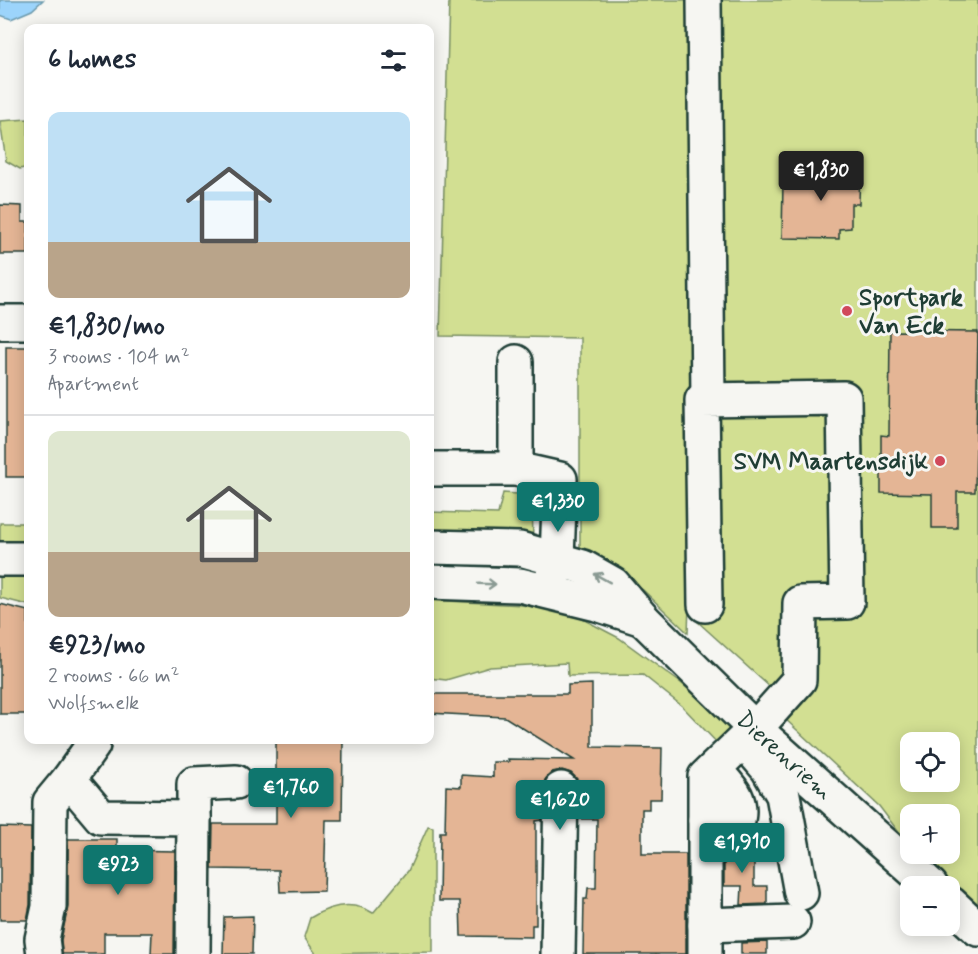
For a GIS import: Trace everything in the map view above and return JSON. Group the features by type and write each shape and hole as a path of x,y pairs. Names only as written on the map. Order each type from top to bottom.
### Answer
{"street":[{"path":"704,0 708,400"},
{"path":"0,322 24,322"},
{"path":"516,362 516,469"},
{"path":"705,604 702,400 844,398 847,602 800,603 799,680 750,735 705,777 705,939 797,907 783,795 750,735"},
{"path":"434,469 516,469 560,479 557,559 548,592"},
{"name":"Dierenriem","path":"434,547 520,549 584,567 613,584 750,735 919,876"},
{"path":"0,560 24,559"},
{"name":"Dierenriem","path":"434,582 520,585 643,619"},
{"path":"44,954 42,939 49,906 50,802 93,744"},
{"path":"69,779 101,817 194,818"},
{"path":"193,954 194,784 236,782"},
{"path":"558,954 561,789"},
{"path":"960,912 978,929"}],"green space":[{"path":"449,0 692,0 697,367 688,633 643,590 587,551 580,550 580,338 440,336"},
{"name":"Sportpark Van Eck","path":"710,0 978,0 978,929 960,907 960,876 935,876 924,864 960,864 960,804 900,804 900,834 879,806 783,717 791,706 698,622 716,307"},
{"path":"24,119 24,168 20,169 6,161 0,121"},
{"path":"503,493 532,495 533,542 434,541 434,512 498,514"},
{"path":"0,523 24,523 24,544 0,544"},
{"path":"0,575 24,575 24,604 0,598"},
{"path":"434,600 522,605 573,614 619,638 681,683 740,734 721,747 682,706 643,675 568,676 567,663 490,667 446,680 434,679"},
{"path":"428,826 433,827 433,952 316,954 304,937 310,918 334,907 349,905 373,913 408,871"}],"water":[{"path":"0,0 43,0 32,10 11,19 0,15"}],"building":[{"path":"817,161 860,162 859,204 851,204 851,228 839,229 839,239 782,238 783,182 817,182"},
{"path":"0,205 22,206 24,254 0,254"},
{"path":"890,331 978,332 975,492 957,492 957,528 932,528 932,494 881,493 881,435 889,436"},
{"path":"6,347 24,347 24,477 6,477"},
{"path":"0,604 24,610 24,714 0,714"},
{"path":"592,684 592,747 662,748 661,799 649,799 649,809 642,809 642,854 686,854 686,954 583,954 584,899 587,899 588,888 596,888 597,819 579,819 578,780 571,773 562,770 552,772 545,780 542,820 536,821 536,925 532,925 532,937 461,936 460,901 439,901 440,832 445,832 446,786 461,787 461,775 493,777 493,762 509,762 508,759 574,760 505,717 434,713 434,694 568,694 568,685"},
{"path":"276,744 343,744 342,820 326,820 324,891 280,892 279,870 212,869 213,824 276,824"},
{"path":"0,827 31,828 30,905 27,920 0,920"},
{"path":"742,838 742,861 754,861 754,886 767,886 767,904 741,905 742,886 724,886 724,839"},
{"path":"68,839 117,839 117,850 175,851 174,954 151,954 152,933 104,933 104,954 62,954 61,940 68,907"},
{"path":"253,916 252,954 223,954 224,917"},
{"path":"767,942 767,954 741,954 741,943"}],"place":[{"name":"Sportpark Van Eck","path":"847,311"},
{"name":"SVM Maartensdijk","path":"940,461"}]}
